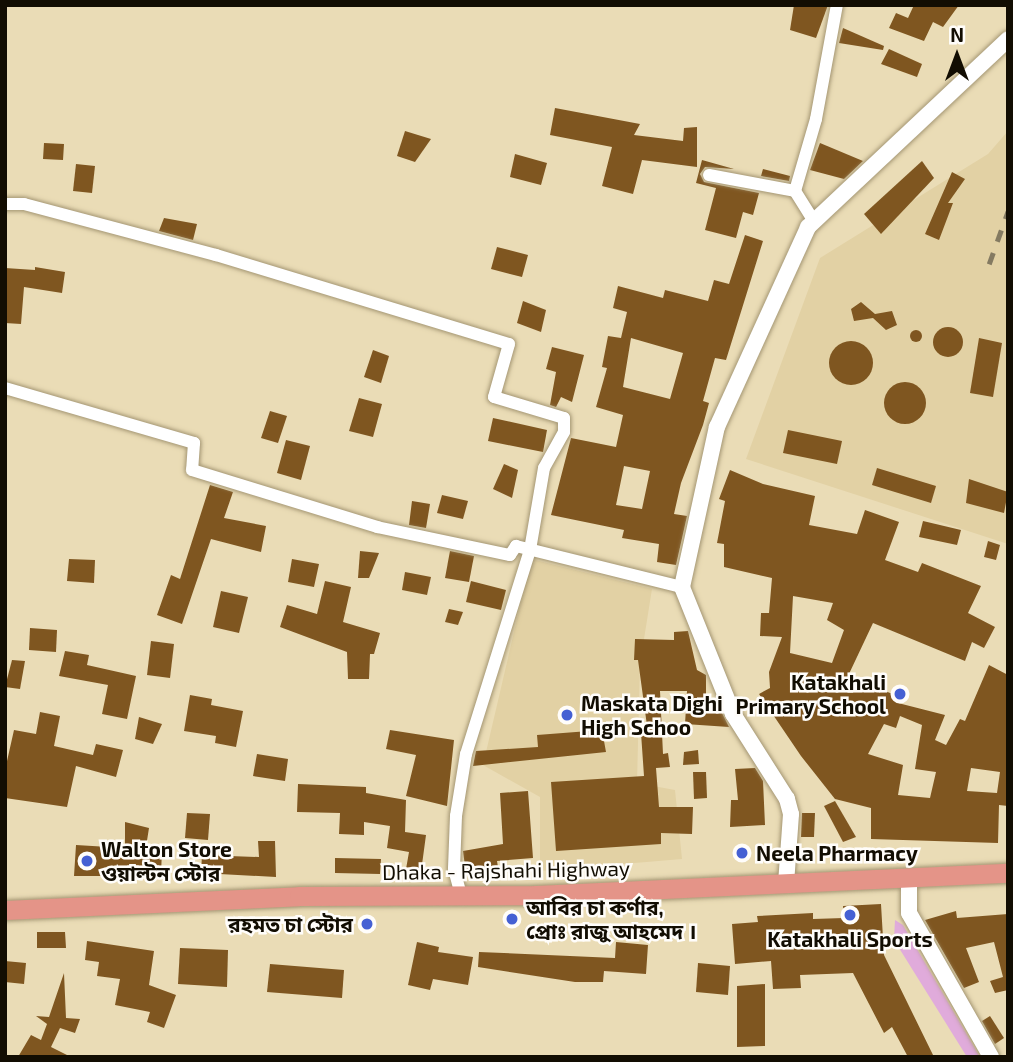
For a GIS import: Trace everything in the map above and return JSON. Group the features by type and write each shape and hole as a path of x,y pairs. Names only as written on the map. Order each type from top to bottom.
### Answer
{"highway":[{"name":"Dhaka - Rajshahi Highway","path":"5,910 299,896 461,895 1008,873"}],"street":[{"path":"794,191 816,119 837,5"},
{"path":"786,884 791,814 787,799 733,714 682,587 717,427 814,221 1008,39"},
{"path":"709,175 794,191 814,221"},
{"path":"5,204 24,204 216,255 509,344 494,397 564,418 564,432 544,468 530,550 466,754 456,816 454,869 461,895"},
{"path":"5,388 194,443 192,470 377,527 510,555 516,547 682,587"},
{"path":"909,878 909,914 991,1057"}],"shaded area":[{"path":"1008,131 1008,544 746,459 820,258 988,154"},
{"name":"Maskata Dighi High Schoo","path":"531,559 652,589 640,664 637,783 675,790 682,859 540,871 540,797 483,765"},
{"path":"895,920 903,925 980,1057 967,1057 894,940"}],"building":[{"path":"794,5 828,5 816,38 790,30"},
{"path":"914,5 959,5 943,27 933,22 924,41 889,28 896,13 908,18"},
{"path":"843,28 884,46 883,50 839,43"},
{"path":"889,49 922,64 917,77 881,64"},
{"path":"555,108 640,124 634,135 683,141 684,128 697,127 697,167 642,160 633,194 602,186 612,147 550,135"},
{"path":"405,131 431,139 415,162 397,156"},
{"path":"44,143 64,144 63,160 43,159"},
{"path":"820,143 863,161 844,179 810,170"},
{"path":"515,154 547,163 541,185 510,177"},
{"path":"702,160 734,169 705,167 700,174 704,182 759,193 753,215 743,212 736,238 705,230 716,188 696,183"},
{"path":"922,161 934,178 881,234 864,214"},
{"path":"76,164 95,166 92,193 73,191"},
{"path":"763,169 790,176 789,181 761,176"},
{"path":"952,172 965,179 948,203 953,203 939,240 925,234"},
{"path":"164,218 197,224 193,240 159,231"},
{"path":"745,235 763,241 726,360 715,358 703,401 709,403 681,483 674,514 687,516 676,565 657,562 659,544 622,538 624,530 551,515 571,438 616,447 623,415 596,407 607,368 602,367 608,336 621,338 627,312 613,308 618,286 663,298 665,290 708,301 714,280 729,284","holes":["631,338 683,353 670,399 623,387","624,466 650,471 642,509 616,505"]},
{"path":"497,247 528,255 522,277 491,269"},
{"path":"35,267 65,272 62,293 24,287 21,324 5,323 5,268 35,270"},
{"path":"523,301 546,310 541,332 517,323"},
{"path":"861,302 875,314 892,311 897,325 886,330 873,318 854,321 851,309"},
{"path":"948,327 958,332 963,342 958,352 948,357 938,352 933,342 938,332"},
{"path":"916,330 922,336 916,342 910,336"},
{"path":"979,338 1002,343 993,397 970,393"},
{"path":"851,341 860,342 867,347 872,354 872,372 867,379 860,384 851,385 842,384 835,379 830,372 829,363 830,354 835,347 842,342"},
{"path":"552,347 584,355 572,402 561,397 556,407 550,405 556,372 546,369"},
{"path":"373,350 389,356 381,383 364,377"},
{"path":"905,382 920,388 926,403 920,418 905,424 890,418 884,403 890,388"},
{"path":"359,398 382,404 373,437 349,431"},
{"path":"270,411 287,416 278,443 261,438"},
{"path":"493,418 547,430 543,452 488,441"},
{"path":"788,430 842,441 837,464 783,453"},
{"path":"286,440 310,446 301,480 277,473"},
{"path":"504,464 518,470 512,498 493,489"},
{"path":"877,468 936,486 931,503 872,485"},
{"path":"730,470 763,484 815,496 809,525 857,534 865,510 899,522 885,560 918,572 922,563 981,586 968,613 995,627 984,648 972,642 965,661 873,623 848,676 900,697 898,703 945,715 935,740 946,745 960,719 965,721 989,665 1008,675 1008,806 999,805 998,843 871,839 871,808 835,799 801,756 759,694 770,688 769,672 782,637 760,636 761,613 769,613 772,578 724,567 724,544 717,543 725,501 719,499","holes":["793,596 833,603 827,620 844,630 832,663 790,653","900,716 922,725 915,769 936,772 930,798 898,795 903,765 868,754 884,724 896,728","971,768 1000,772 997,793 967,791"]},
{"path":"969,479 1008,492 1004,513 966,503"},
{"path":"210,485 233,492 224,518 266,526 261,552 211,539 182,624 157,615 171,575 180,579"},
{"path":"442,495 468,501 463,519 437,513"},
{"path":"412,501 430,504 426,528 409,525"},
{"path":"923,521 961,530 957,545 919,537"},
{"path":"988,541 1000,545 996,560 984,557"},
{"path":"360,551 379,553 369,578 358,578"},
{"path":"450,551 474,556 469,582 445,578"},
{"path":"69,559 95,560 94,583 67,581"},
{"path":"292,559 319,564 314,587 288,582"},
{"path":"405,572 431,577 427,595 402,590"},
{"path":"325,581 351,587 343,622 380,633 374,654 370,654 369,679 348,679 347,652 280,627 287,605 317,614"},
{"path":"471,581 506,590 501,610 466,602"},
{"path":"221,591 248,597 239,633 213,627"},
{"path":"449,609 463,612 458,625 445,622"},
{"path":"30,628 57,630 56,652 29,650"},
{"path":"688,631 697,670 706,675 706,703 717,703 729,727 685,724 687,691 660,691 663,754 668,753 670,767 656,768 659,807 693,807 692,834 661,833 661,844 556,851 551,782 644,776 641,733 648,733 638,660 634,660 635,639 674,640 674,632"},
{"path":"151,641 174,644 170,678 147,675"},
{"path":"65,651 89,655 87,665 136,676 127,719 102,714 108,685 59,676"},
{"path":"12,660 25,661 20,689 5,687"},
{"path":"190,695 212,699 211,705 243,711 236,747 215,743 216,736 184,731"},
{"path":"40,712 60,716 54,746 93,755 96,744 123,750 116,777 76,766 67,807 5,798 5,770 14,730 36,734"},
{"path":"139,717 162,724 153,744 135,739"},
{"path":"390,730 454,740 447,806 406,796 416,755 386,749"},
{"path":"602,730 606,752 473,766 476,751 538,747 537,735"},
{"path":"698,750 699,764 683,765 684,752"},
{"path":"257,754 288,759 285,781 253,776"},
{"path":"755,768 763,781 765,825 730,827 731,800 738,800 735,769"},
{"path":"693,772 706,772 707,798 694,799"},
{"path":"298,784 366,787 366,793 406,800 405,832 426,835 421,872 406,869 409,852 387,848 390,826 364,822 364,835 339,834 340,813 297,812"},
{"path":"528,791 533,858 497,861 499,873 466,874 463,851 503,844 500,793"},
{"path":"835,801 856,837 843,842 824,806"},
{"path":"187,813 210,814 208,840 185,838"},
{"path":"802,813 815,813 814,837 801,837"},
{"path":"125,822 149,828 146,847 162,848 161,876 74,876 76,845 125,848"},
{"path":"258,841 275,841 276,877 201,873 202,855 259,857"},
{"path":"335,858 381,859 380,874 335,873"},
{"path":"881,904 884,955 934,1057 908,1057 892,1027 884,1033 853,973 800,975 801,988 773,989 771,961 735,964 732,924 758,922 757,916 813,913 813,919 844,918 843,906"},
{"path":"956,911 957,918 1008,914 1008,990 995,993 990,981 1003,977 994,942 966,948 979,982 964,988 925,920"},
{"path":"37,932 65,932 66,948 37,948"},
{"path":"87,941 154,951 149,985 176,995 164,1028 147,1022 150,1012 115,1005 120,979 97,976 99,962 85,960"},
{"path":"417,942 439,947 438,952 473,957 468,985 433,979 430,990 408,985"},
{"path":"616,942 648,945 646,974 604,971 603,982 575,982 478,967 479,952 615,958"},
{"path":"180,948 228,950 227,987 178,984"},
{"path":"5,961 26,963 24,984 5,982"},
{"path":"698,963 730,966 728,995 696,992"},
{"path":"270,964 344,970 342,998 267,992"},
{"path":"64,973 66,1018 80,1019 75,1033 60,1028 51,1047 71,1057 18,1057 31,1035 41,1040 47,1024 36,1016 49,1017"},
{"path":"765,984 765,1046 737,1047 737,986"},
{"path":"990,1016 1004,1038 995,1044 982,1021"}],"railway":[{"path":"989,264 1008,211"}],"place":[{"name":"Katakhali Primary School","path":"900,694"},
{"name":"Maskata Dighi High Schoo","path":"567,715"},
{"name":"Neela Pharmacy","path":"742,853"},
{"name":"Walton Store ওয়াল্টন স্টোর","path":"87,861"},
{"name":"Katakhali Sports","path":"850,915"},
{"name":"আবির চা কর্ণার, প্রোঃ রাজু আহমেদ ।","path":"512,919"},
{"name":"রহমত চা স্টোর","path":"367,924"}]}
